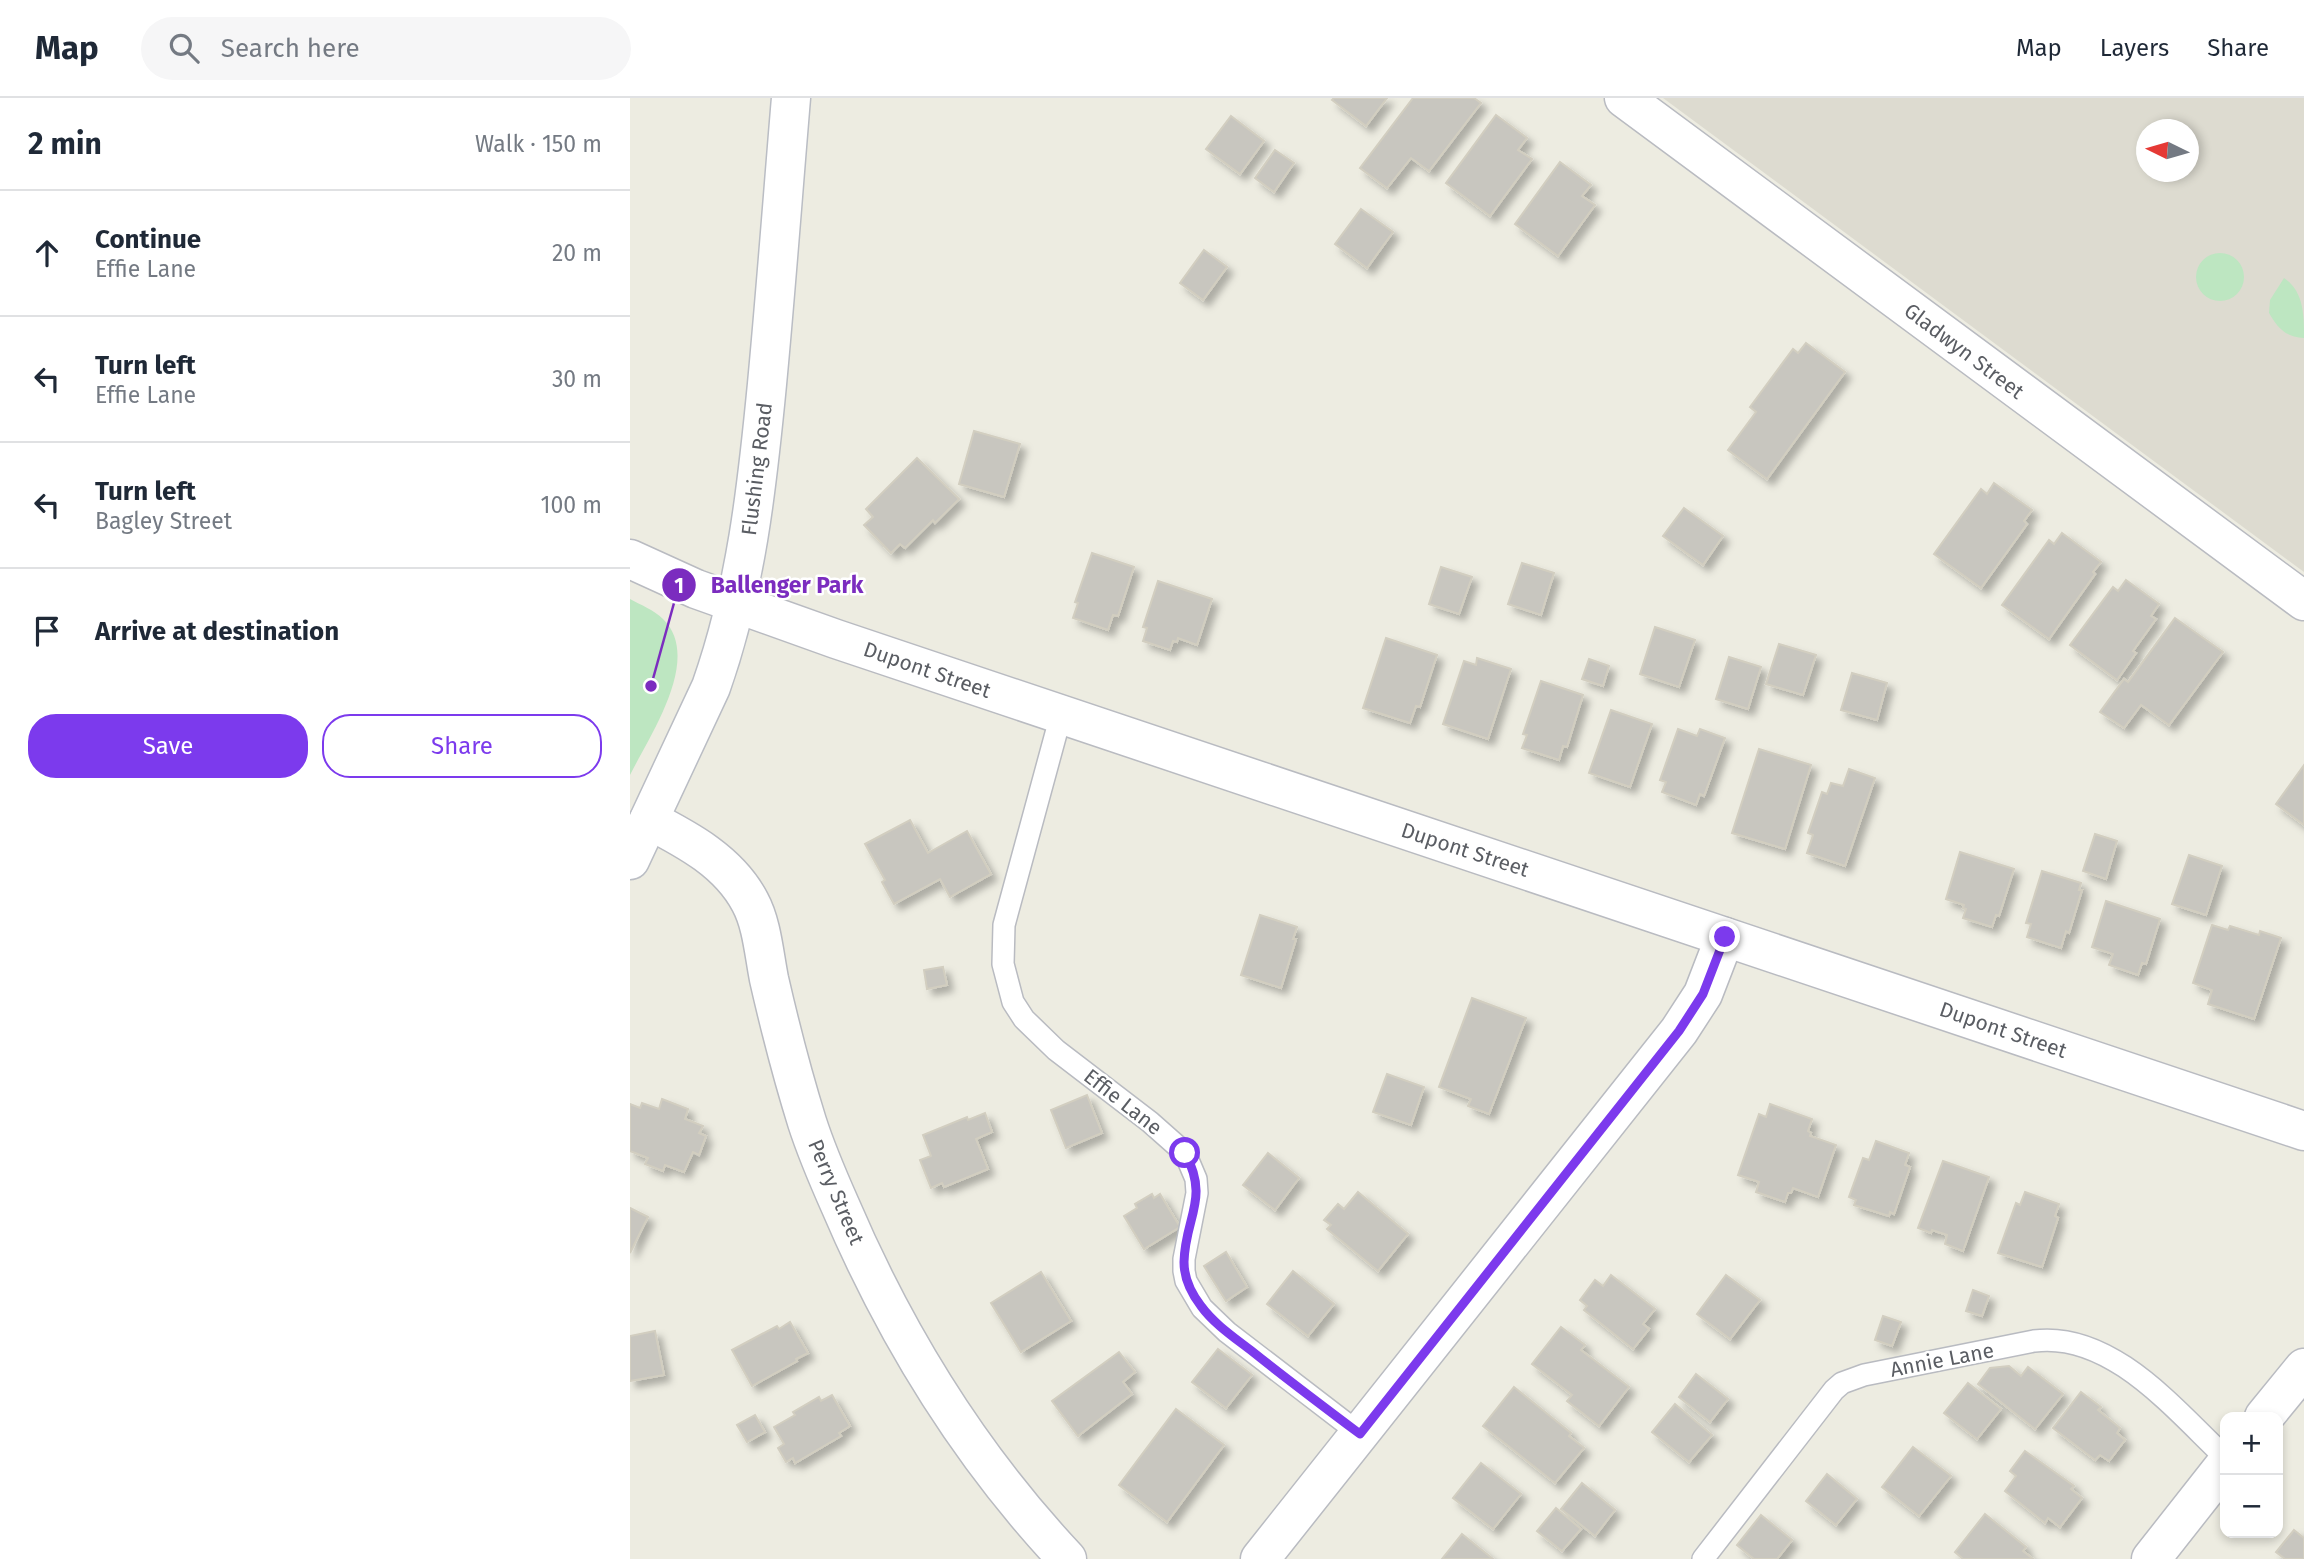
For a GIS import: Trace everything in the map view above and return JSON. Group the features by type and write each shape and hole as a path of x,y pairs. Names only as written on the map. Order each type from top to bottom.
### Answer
{"street":[{"name":"Flushing Road","path":"630,860 711,687 722,659 737,604 755,499 791,98"},
{"name":"Gladwyn Street","path":"1624,98 2304,601"},
{"name":"Dupont Street","path":"630,559 662,575 737,604 1061,715 2304,1131"},
{"name":"Perry Street","path":"649,820 680,835 712,857 750,901 789,1063 808,1126 868,1267 930,1379 962,1429 1010,1493 1067,1559"},
{"path":"1260,1559 1679,1031 1703,994 1725,937"},
{"path":"2268,1412 2304,1368"},
{"path":"2151,1559 2220,1471"}],"lane":[{"name":"Effie Lane","path":"1061,715 1004,925 1003,964 1013,1002 1024,1019 1056,1051 1150,1122 1185,1153 1196,1179 1197,1193 1184,1271 1186,1282 1202,1308 1227,1332 1360,1434"},
{"name":"Annie Lane","path":"1703,1559 1824,1402 1842,1383 1864,1375 2034,1340 2076,1342 2115,1360 2146,1384 2220,1452"}],"shaded area":[{"path":"1663,98 2304,98 2304,572"}],"green space":[{"path":"2220,253 2229,254 2237,260 2243,268 2243,286 2237,294 2229,300 2220,301 2211,300 2203,294 2197,286 2196,277 2197,268 2203,260 2211,254"},
{"path":"2284,278 2291,283 2299,297 2304,338 2283,331 2269,313 2270,300"},
{"path":"630,599 663,619 674,635 678,654 669,697 630,775"}],"building":[{"path":"1387,98 1366,126 1332,100"},
{"path":"1413,98 1474,98 1481,103 1429,171 1411,158 1387,188 1360,168"},
{"path":"1496,115 1527,138 1518,150 1532,159 1490,216 1446,183"},
{"path":"1231,116 1264,141 1240,174 1206,149"},
{"path":"1275,150 1294,163 1274,192 1255,178"},
{"path":"1560,162 1591,185 1582,196 1595,205 1558,256 1515,224"},
{"path":"1361,209 1393,232 1367,268 1335,244"},
{"path":"1204,250 1227,267 1203,300 1180,283"},
{"path":"1806,343 1845,372 1767,479 1728,450 1756,412 1750,407 1793,349 1798,353"},
{"path":"974,431 1020,444 1004,497 959,484"},
{"path":"917,458 959,499 905,548 900,544 891,553 864,525 873,517 866,509"},
{"path":"1994,483 2032,510 2024,521 2027,524 1981,588 1934,554 1981,489 1987,494"},
{"path":"1684,508 1723,536 1703,565 1663,536"},
{"path":"2062,533 2101,562 2049,639 2002,605 2049,540 2054,544"},
{"path":"1092,553 1134,567 1118,616 1113,615 1108,630 1073,618 1078,603 1075,602"},
{"path":"1522,563 1554,573 1541,615 1508,604"},
{"path":"1441,567 1472,577 1459,614 1429,604"},
{"path":"2126,580 2159,604 2151,616 2156,619 2133,651 2136,653 2117,680 2070,645 2113,587 2118,591"},
{"path":"1158,581 1212,599 1197,645 1178,638 1177,642 1173,641 1170,650 1143,641 1147,628 1143,627"},
{"path":"2175,618 2223,652 2169,725 2141,705 2124,728 2100,712 2124,679 2128,682"},
{"path":"1655,627 1695,640 1679,687 1640,674"},
{"path":"1386,638 1437,655 1420,707 1416,706 1410,723 1363,708"},
{"path":"1779,644 1816,655 1803,695 1766,684"},
{"path":"1729,657 1761,667 1748,709 1716,699"},
{"path":"1477,658 1511,669 1488,739 1443,724 1464,661 1476,665"},
{"path":"1589,659 1609,666 1603,686 1582,679"},
{"path":"1852,673 1887,683 1877,720 1841,710"},
{"path":"1541,681 1583,695 1567,747 1563,746 1559,760 1522,748 1527,735 1523,734"},
{"path":"1611,710 1652,724 1630,787 1589,773"},
{"path":"1678,729 1697,736 1700,729 1725,738 1704,796 1700,794 1696,805 1662,792 1666,782 1660,780"},
{"path":"1759,749 1811,765 1785,849 1732,833"},
{"path":"2304,765 2304,825 2276,804"},
{"path":"1849,769 1875,778 1845,866 1807,853 1813,835 1808,833 1822,792 1827,794 1831,783 1843,786"},
{"path":"910,820 928,853 967,831 991,874 950,897 940,879 894,904 882,882 885,880 865,844"},
{"path":"2095,834 2117,841 2106,879 2083,871"},
{"path":"1960,852 2014,869 1999,916 1996,915 1992,927 1963,918 1966,909 1963,908 1964,905 1946,899"},
{"path":"2189,855 2222,866 2206,915 2172,904"},
{"path":"2042,871 2081,883 2079,890 2082,890 2069,933 2066,931 2061,948 2027,937 2031,924 2026,923"},
{"path":"2106,901 2160,919 2146,964 2142,963 2138,975 2109,965 2113,954 2092,947"},
{"path":"1260,915 1297,927 1281,988 1241,975"},
{"path":"2212,925 2228,930 2230,926 2259,935 2260,931 2281,938 2254,1019 2208,1004 2212,990 2193,983"},
{"path":"943,967 947,985 927,989 924,970"},
{"path":"1472,998 1526,1018 1489,1114 1468,1106 1471,1099 1439,1087"},
{"path":"1387,1074 1424,1087 1411,1125 1373,1112"},
{"path":"1087,1095 1102,1133 1066,1148 1051,1110"},
{"path":"662,1099 688,1109 685,1119 703,1126 699,1133 706,1136 699,1155 693,1152 684,1172 665,1165 663,1171 645,1164 648,1158 630,1151 630,1104 640,1108 642,1103 659,1109"},
{"path":"1770,1104 1812,1119 1808,1131 1810,1136 1836,1145 1818,1197 1793,1188 1785,1202 1756,1192 1759,1182 1738,1175 1759,1114 1766,1117"},
{"path":"985,1113 992,1132 976,1139 988,1169 944,1187 942,1183 931,1188 920,1160 931,1156 923,1135 967,1117 968,1120"},
{"path":"1876,1141 1909,1153 1905,1165 1910,1167 1894,1214 1890,1212 1889,1216 1854,1205 1856,1200 1849,1197 1863,1158 1869,1160"},
{"path":"1268,1153 1299,1178 1275,1210 1243,1185"},
{"path":"1943,1161 1989,1177 1963,1251 1945,1244 1947,1235 1918,1228"},
{"path":"1358,1192 1408,1234 1378,1271 1327,1229 1331,1225 1324,1220 1338,1204 1344,1209"},
{"path":"2025,1192 2059,1204 2055,1216 2058,1218 2042,1267 1998,1253 2016,1203 2020,1205"},
{"path":"1152,1194 1154,1198 1160,1194 1180,1227 1144,1249 1124,1216 1137,1208 1135,1204"},
{"path":"630,1208 648,1217 630,1253"},
{"path":"1226,1252 1247,1287 1226,1301 1204,1266"},
{"path":"1293,1271 1334,1304 1308,1336 1267,1304"},
{"path":"1041,1272 1071,1321 1021,1352 991,1303"},
{"path":"1611,1275 1655,1309 1643,1324 1649,1329 1633,1349 1584,1310 1587,1306 1580,1300 1595,1280 1603,1286"},
{"path":"1726,1275 1760,1300 1730,1339 1697,1314"},
{"path":"1973,1290 1989,1296 1982,1316 1966,1311"},
{"path":"1883,1316 1901,1322 1892,1346 1875,1340"},
{"path":"790,1322 808,1353 752,1386 732,1350"},
{"path":"1561,1327 1585,1345 1581,1350 1629,1387 1599,1426 1567,1401 1572,1395 1532,1364"},
{"path":"655,1331 664,1375 630,1381 630,1336"},
{"path":"1218,1349 1252,1375 1226,1408 1192,1382"},
{"path":"1119,1352 1135,1372 1123,1382 1132,1394 1078,1436 1052,1401"},
{"path":"2009,1366 2021,1376 2028,1367 2063,1394 2035,1429 1978,1384 1990,1368"},
{"path":"1696,1374 1728,1399 1710,1422 1679,1397"},
{"path":"1968,1383 2001,1409 1977,1439 1944,1413"},
{"path":"1514,1387 1571,1433 1569,1436 1584,1448 1555,1483 1483,1426"},
{"path":"2081,1392 2101,1407 2098,1410 2120,1428 2117,1433 2125,1440 2109,1461 2100,1455 2095,1460 2053,1428"},
{"path":"832,1395 850,1426 839,1433 841,1436 795,1463 793,1458 786,1462 778,1448 784,1444 774,1427 819,1397 821,1401"},
{"path":"1675,1404 1712,1435 1689,1462 1652,1432"},
{"path":"1176,1409 1224,1445 1167,1522 1119,1485"},
{"path":"755,1415 765,1432 747,1442 737,1425"},
{"path":"1913,1447 1951,1476 1919,1516 1882,1487"},
{"path":"2025,1451 2074,1486 2071,1489 2082,1498 2060,1527 2048,1518 2045,1523 2005,1491 2016,1476 2010,1471"},
{"path":"1481,1463 1521,1494 1493,1529 1453,1498"},
{"path":"1827,1474 1857,1499 1836,1525 1806,1501"},
{"path":"1582,1483 1615,1510 1595,1536 1561,1509"},
{"path":"1556,1508 1581,1529 1562,1551 1537,1531"},
{"path":"1985,1514 2026,1547 2023,1551 2033,1559 1963,1559 1955,1552"},
{"path":"1761,1515 1792,1540 1777,1559 1754,1559 1737,1545"},
{"path":"2294,1530 2304,1538 2304,1559 2285,1559 2276,1552"},
{"path":"1462,1534 1493,1559 1442,1559"}],"place":[{"name":"Ballenger Park","path":"651,686"}],"route":[{"path":"1185,1153 1196,1179 1197,1193 1184,1259 1186,1282 1193,1294 1202,1308 1227,1332 1360,1434 1679,1031 1703,994 1725,937"}]}
